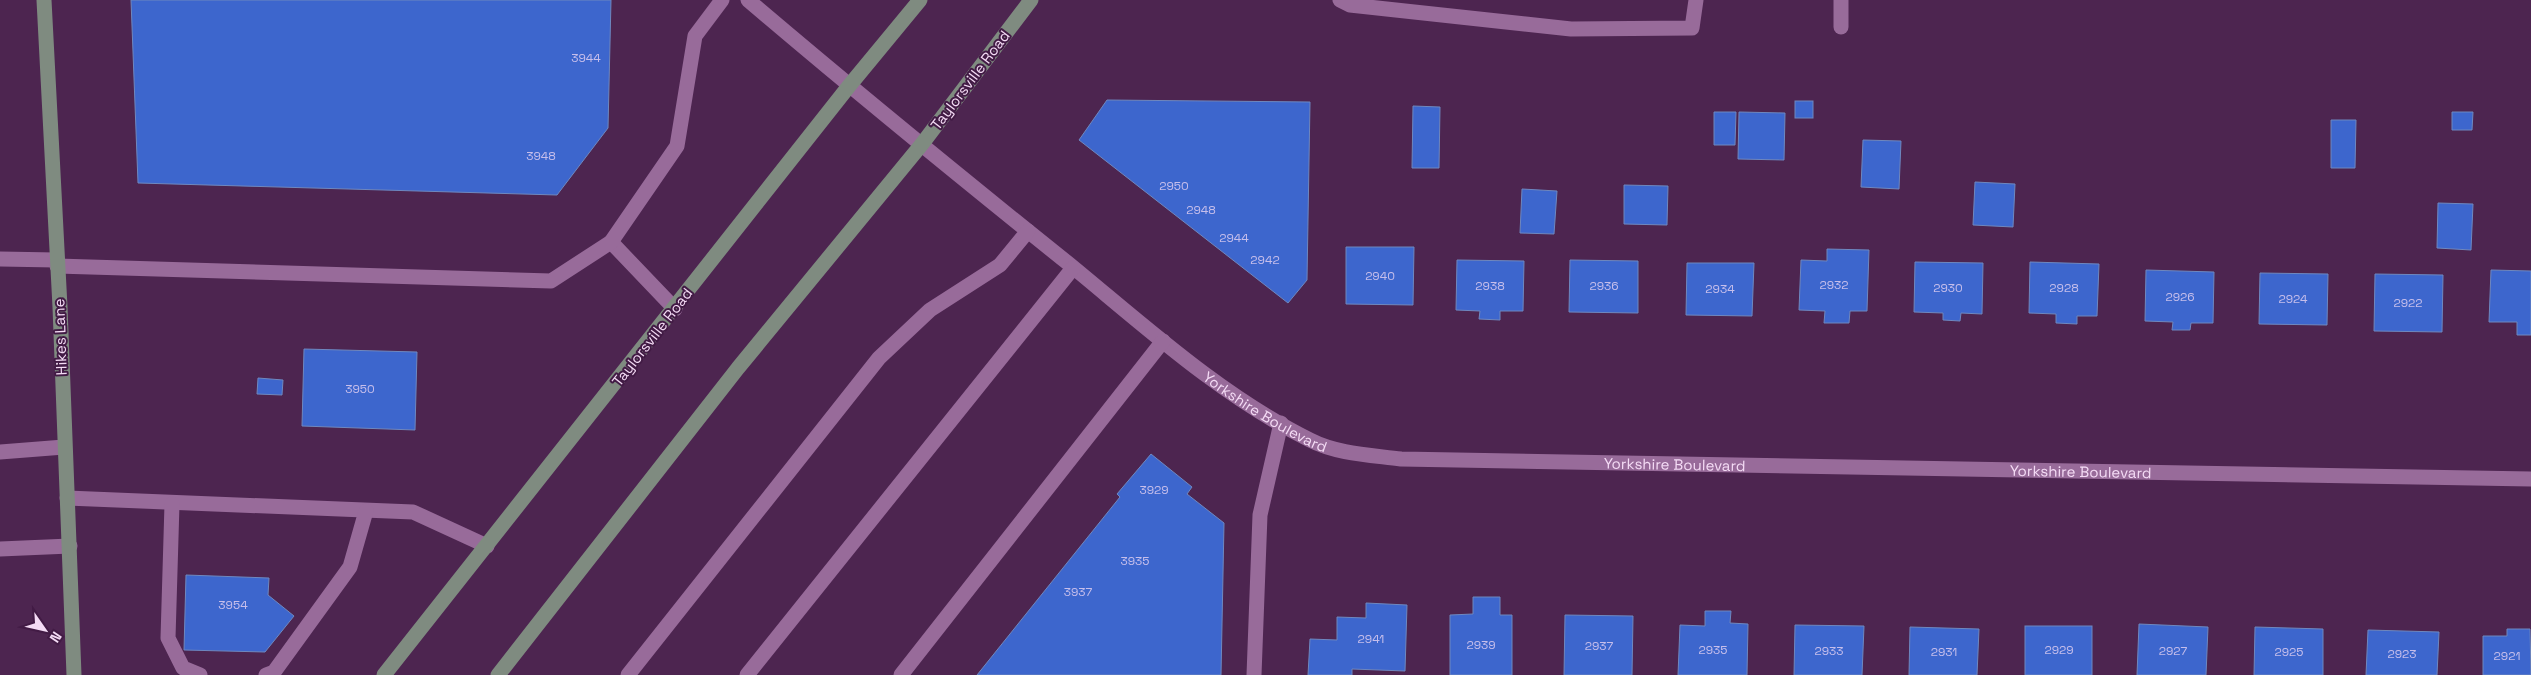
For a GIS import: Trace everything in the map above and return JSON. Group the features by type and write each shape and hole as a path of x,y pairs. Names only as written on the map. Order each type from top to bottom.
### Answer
{"main road":[{"name":"Hikes Lane","path":"44,0 70,546 74,675"},
{"name":"Taylorsville Road","path":"384,675 675,309 849,86 920,0"},
{"name":"Taylorsville Road","path":"498,675 738,368 922,144 1030,0"}],"street":[{"path":"0,259 57,263 551,281 612,242 677,146 695,36 722,0"},
{"name":"Yorkshire Boulevard","path":"748,0 849,86 1163,341 1246,403 1311,441 1349,452 1401,459 2531,479"},
{"path":"1340,0 1350,5 1398,5 1571,29 1692,28 1696,0"},
{"path":"1841,0 1841,27"},
{"path":"628,675 879,358 930,310 1000,265 1028,231"},
{"path":"612,242 675,309"},
{"path":"747,675 1073,268"},
{"path":"901,675 1163,341"},
{"path":"1254,675 1260,515 1281,423"},
{"path":"0,452 64,447"},
{"path":"67,498 172,504 413,512 487,546"},
{"path":"172,504 168,638 182,668 200,675"},
{"path":"266,675 274,672 350,567 366,511"},
{"path":"0,549 70,546"}],"building":[{"path":"131,0 611,0 608,128 557,195 138,183"},
{"path":"1107,100 1310,102 1307,280 1288,303 1079,140"},
{"path":"1795,101 1813,101 1813,118 1795,118"},
{"path":"1413,106 1440,107 1439,168 1412,168"},
{"path":"1714,112 1736,112 1735,145 1714,145"},
{"path":"1739,112 1785,113 1784,160 1738,159"},
{"path":"2452,112 2473,112 2472,130 2452,130"},
{"path":"2331,120 2356,120 2355,168 2331,168"},
{"path":"1863,140 1901,141 1899,189 1861,187"},
{"path":"1975,182 2015,184 2013,227 1973,225"},
{"path":"1624,185 1668,186 1667,225 1624,224"},
{"path":"1522,189 1557,191 1554,234 1520,233"},
{"path":"2438,203 2473,204 2471,250 2437,248"},
{"path":"1346,247 1414,247 1413,305 1346,304"},
{"path":"1827,249 1869,250 1867,311 1850,311 1849,323 1824,323 1825,311 1799,310 1801,260 1827,261"},
{"path":"1457,260 1524,261 1523,311 1500,311 1500,320 1479,319 1480,311 1456,310"},
{"path":"1570,260 1638,261 1638,313 1569,312"},
{"path":"1915,262 1983,263 1982,314 1961,313 1960,321 1943,320 1943,313 1914,312"},
{"path":"2030,262 2099,264 2097,316 2077,316 2077,324 2056,323 2056,314 2029,313"},
{"path":"1687,263 1754,263 1752,316 1686,315"},
{"path":"2146,270 2214,272 2213,323 2191,323 2190,330 2172,330 2173,322 2145,321"},
{"path":"2491,270 2531,271 2531,335 2517,335 2517,322 2489,322"},
{"path":"2260,273 2328,274 2327,325 2259,324"},
{"path":"2375,274 2443,275 2442,332 2374,331"},
{"path":"304,349 417,352 415,430 302,426"},
{"path":"258,378 283,380 282,395 257,394"},
{"path":"1151,454 1192,487 1187,494 1224,523 1221,675 977,675 1120,497 1117,494"},
{"path":"186,575 269,578 268,595 294,616 265,652 184,650"},
{"path":"1473,597 1500,597 1500,615 1512,615 1512,675 1450,675 1450,615 1473,614"},
{"path":"1366,603 1407,605 1405,671 1352,669 1352,675 1308,675 1310,639 1337,640 1337,617 1366,618"},
{"path":"1705,611 1731,611 1730,623 1748,624 1747,675 1678,675 1680,625 1705,626"},
{"path":"1565,615 1633,616 1632,675 1564,675"},
{"path":"2139,624 2208,627 2206,675 2137,675"},
{"path":"1795,625 1864,626 1862,675 1794,675"},
{"path":"2025,626 2092,626 2092,675 2025,675"},
{"path":"1910,627 1979,629 1977,675 1909,675"},
{"path":"2255,627 2323,629 2323,675 2254,675"},
{"path":"2507,629 2530,629 2531,675 2483,675 2483,636 2507,636"},
{"path":"2368,630 2439,632 2437,675 2366,675"}]}
